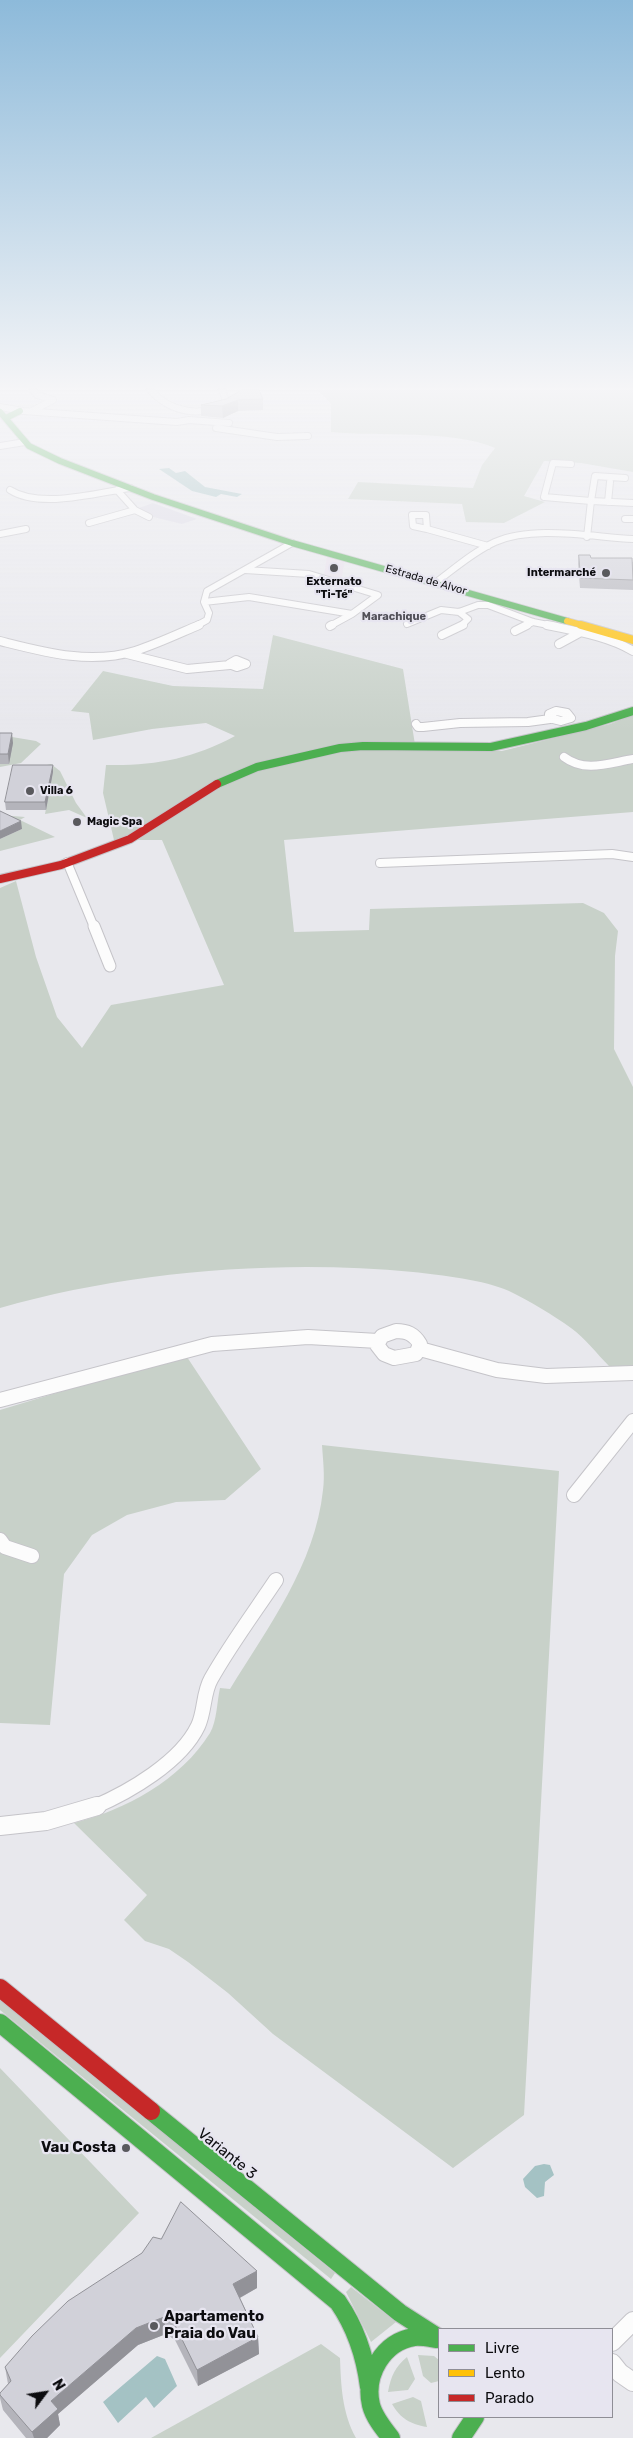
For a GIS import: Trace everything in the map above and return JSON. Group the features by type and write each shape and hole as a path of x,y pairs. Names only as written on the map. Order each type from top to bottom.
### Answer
{"street":[{"path":"129,504 135,510 149,518"},
{"name":"Estrada de Alvor","path":"176,504 292,543 633,640"},
{"path":"587,537 591,504"},
{"path":"89,523 135,510"},
{"path":"625,519 633,519"},
{"path":"0,534 26,529"},
{"path":"427,529 488,546"},
{"path":"435,583 488,546 508,537 524,535 633,539"},
{"path":"0,641 86,657 98,658 127,654 207,620 209,613 204,602 204,596 212,587 292,543"},
{"path":"268,571 269,556"},
{"path":"244,570 309,574 378,595 378,597 352,614 330,626"},
{"path":"204,602 249,597 352,614"},
{"path":"209,613 232,598"},
{"path":"406,624 440,610 459,612 478,605 488,605 533,622 581,632 625,646 633,651"},
{"path":"442,635 465,624 468,619 459,612"},
{"path":"515,631 533,622"},
{"path":"559,644 581,632"},
{"path":"127,654 187,669 230,665"},
{"path":"0,878 67,862 130,839 218,783 257,767 340,748 363,746 491,747 586,726 633,711"},
{"path":"416,724 418,727 435,728 459,724 503,724 550,719 558,721 567,720 586,726"},
{"path":"564,757 576,765 586,766 633,759"},
{"path":"380,863 612,854 633,857"},
{"path":"67,862 110,966"},
{"path":"0,1400 212,1344 308,1337 378,1341 389,1332 404,1331 418,1338 420,1349"},
{"path":"378,1341 380,1352 393,1358 409,1358 420,1349"},
{"path":"420,1349 496,1370 546,1376 633,1373"},
{"path":"574,1496 633,1421"},
{"path":"0,1540 5,1547 32,1556"},
{"path":"0,1826 30,1824 89,1810 133,1788 151,1776 187,1745 202,1716 206,1702 206,1690 210,1680 276,1580"},
{"name":"Variante 3","path":"0,1988 334,2261 400,2313 438,2338"},
{"path":"0,2023 338,2302 354,2321 364,2349 372,2412 377,2423 390,2438"},
{"path":"613,2341 633,2321"},
{"path":"369,2387 375,2365 389,2347 409,2337 420,2336 438,2339"},
{"path":"613,2364 620,2373 633,2382"},
{"path":"461,2438 474,2419"},
{"path":"471,2438 474,2419"}],"shaded area":[{"path":"155,504 197,519 182,524 149,516 140,511 139,508"},
{"path":"457,504 542,504 504,523 466,522 462,504"},
{"name":"Externato \"Ti-Té\"","path":"327,556 345,561 341,580 324,575"},
{"path":"273,635 403,669 416,751 502,751 610,724 633,715 633,812 284,840 294,932 369,930 370,909 583,903 604,913 618,931 615,956 614,1049 633,1087 633,1368 609,1366 571,1328 541,1308 509,1291 475,1281 413,1272 363,1268 311,1267 205,1271 100,1285 49,1295 0,1308 0,888 16,881 36,957 57,1017 82,1048 111,1005 224,985 162,840 114,840 103,793 106,765 140,764 172,760 188,756 235,736 206,723 152,729 93,740 89,713 71,711 103,671 173,686 263,689"},
{"path":"6,736 36,741 41,744 21,763 0,767 0,764 9,764"},
{"path":"51,764 60,771 76,803 87,818 69,810 45,814 53,772 43,766"},
{"path":"0,815 25,817 20,820 55,837 0,851 0,839 22,829"},
{"path":"185,1354 261,1469 225,1500 176,1502 127,1515 92,1535 64,1574 50,1725 0,1723 0,1410"},
{"path":"322,1445 559,1471 524,2115 453,2168 273,2034 228,1993 188,1962 169,1949 145,1941 124,1920 147,1895 74,1823 113,1810 150,1791 184,1765 210,1733 220,1688 230,1689 274,1619 300,1570 318,1518 323,1490"},
{"path":"0,2000 335,2273 331,2279 0,2010"},
{"path":"0,2068 139,2213 0,2358"},
{"path":"351,2287 396,2322 371,2342 346,2292"},
{"path":"321,2344 340,2358 345,2409 356,2438 151,2438"},
{"path":"418,2355 434,2356 438,2359 438,2381 431,2383 423,2376"},
{"path":"407,2357 415,2379 408,2390 388,2392 394,2372"},
{"path":"413,2397 421,2401 427,2427 406,2420 392,2404"}],"water":[{"path":"550,2165 554,2175 545,2182 544,2196 537,2198 525,2187 523,2179 535,2166"},
{"path":"157,2356 165,2359 177,2386 154,2408 146,2397 118,2423 103,2402"}],"building":[{"path":"579,555 590,555 591,558 632,558 633,580 581,578"},
{"path":"0,733 12,733 8,754 0,754"},
{"name":"Villa 6","path":"13,765 53,765 45,802 5,802"},
{"path":"0,811 21,821 0,831"},
{"name":"Apartamento Praia do Vau","path":"181,2202 257,2271 233,2284 258,2337 197,2370 174,2323 164,2317 136,2328 51,2401 58,2409 32,2432 0,2395 11,2381 5,2367 32,2336 68,2301 142,2253 153,2237 161,2239"}],"traffic: fast":[{"path":"173,504 292,543 567,621"},
{"path":"217,784 257,767 340,748 363,746 491,747 586,726 633,711"},
{"path":"0,2023 338,2302 356,2332 369,2387"},
{"path":"151,2111 400,2313 438,2337"},
{"path":"391,2438 379,2422 371,2405 370,2382 373,2371 378,2361 393,2345 414,2337 437,2339"},
{"path":"461,2438 474,2418"}],"traffic: slow":[{"path":"567,621 633,640"}],"traffic: jam":[{"path":"0,879 61,865 130,839 217,784"},
{"path":"0,1988 151,2111"}],"place":[{"name":"Externato \"Ti-Té\"","path":"334,568"},
{"name":"Intermarché","path":"606,573"},
{"name":"Villa 6","path":"30,791"},
{"name":"Magic Spa","path":"77,822"},
{"name":"Vau Costa","path":"126,2148"},
{"name":"Apartamento Praia do Vau","path":"154,2326"}],"district":[{"name":"Marachique","path":"394,617"}]}
